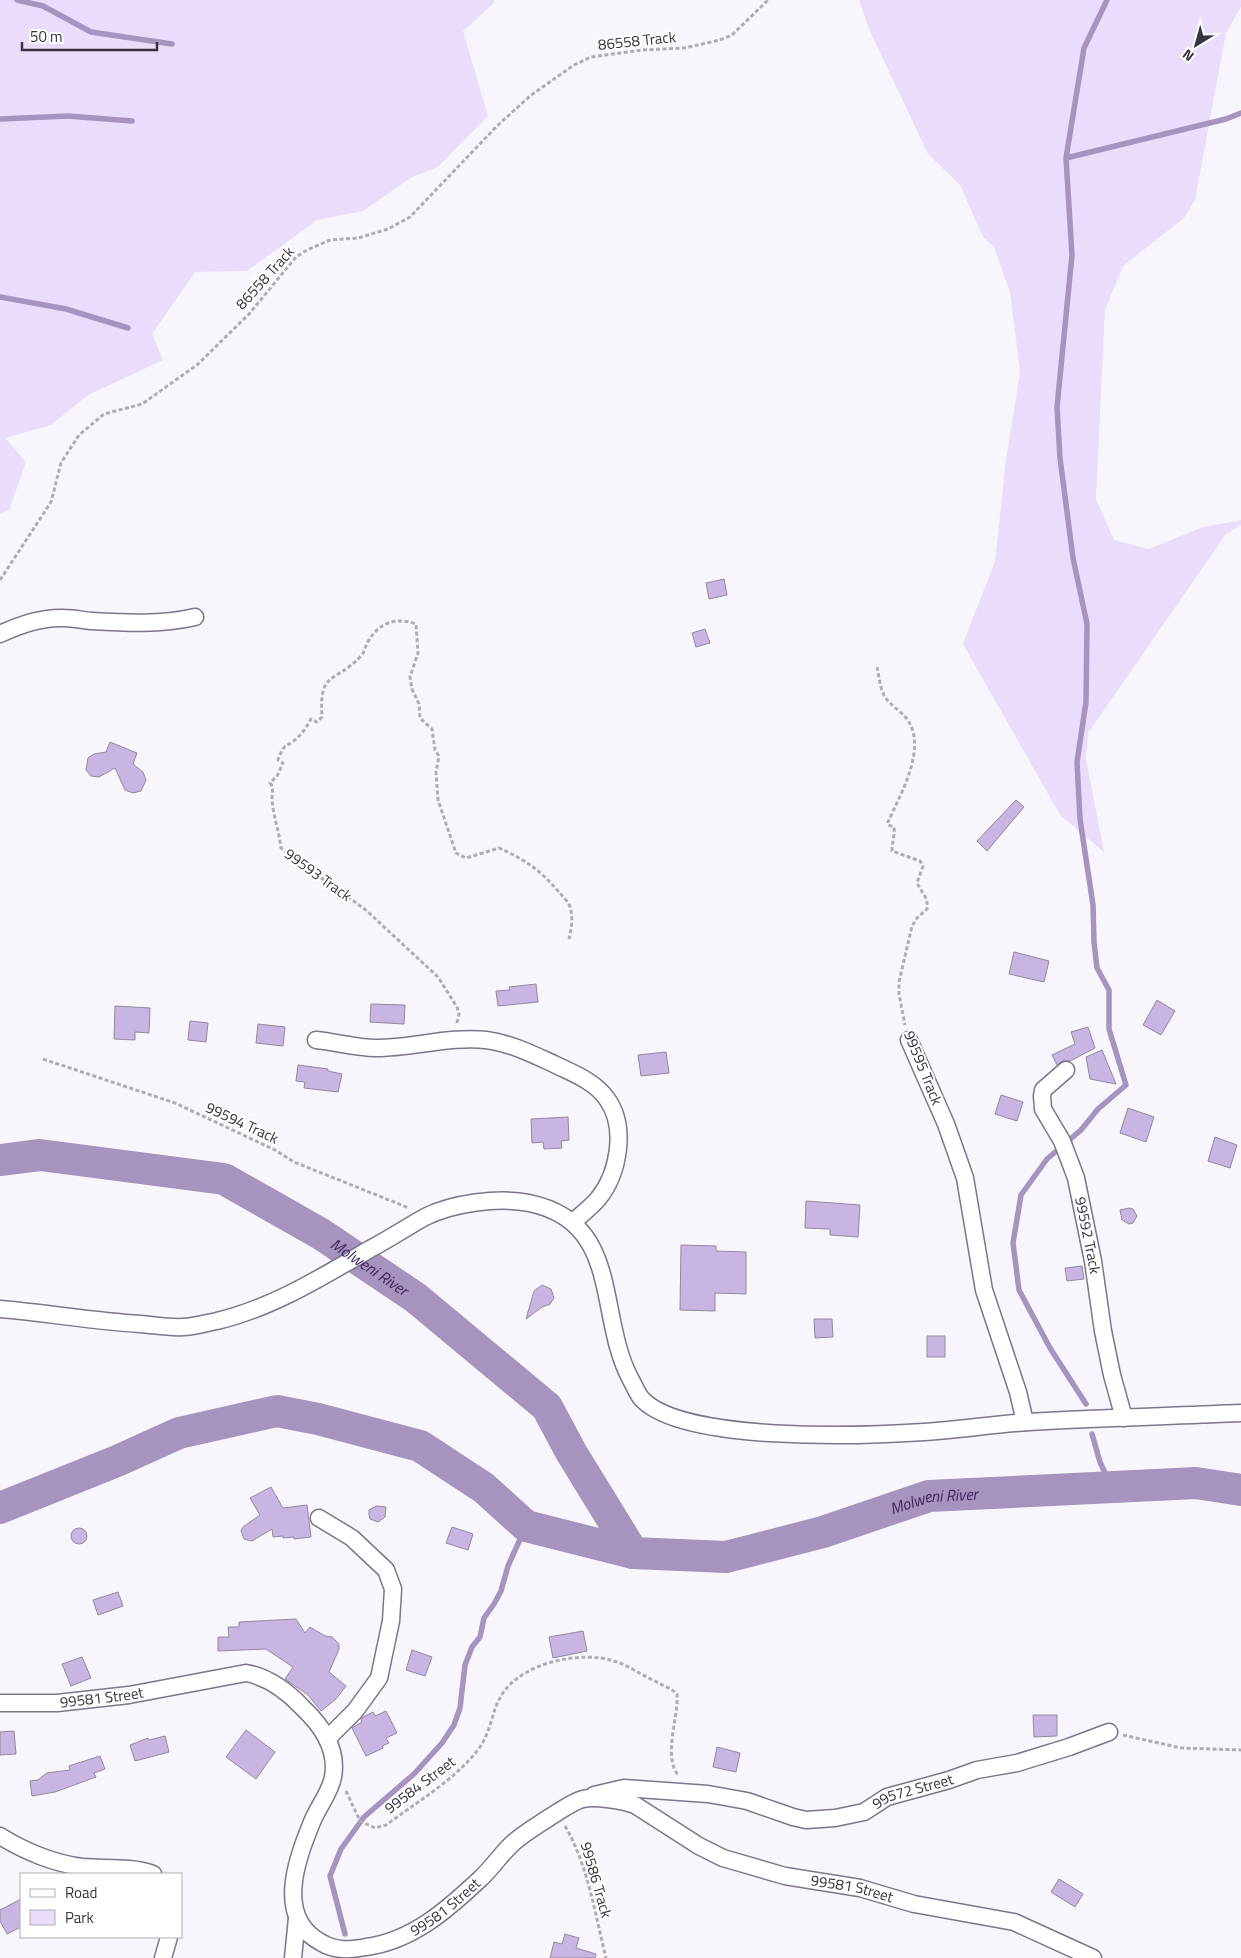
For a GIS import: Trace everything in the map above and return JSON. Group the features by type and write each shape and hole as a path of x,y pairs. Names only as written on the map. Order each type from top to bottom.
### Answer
{"street":[{"path":"0,634 36,621 63,618 122,623 151,623 173,622 195,617"},
{"path":"316,1040 376,1048 484,1040 508,1044 586,1080 608,1100 618,1126 616,1161 606,1187 598,1199 573,1222"},
{"name":"99595 Track","path":"909,1040 946,1124 964,1178 984,1290 1018,1392 1025,1422"},
{"name":"99592 Track","path":"1066,1070 1043,1090 1043,1109 1062,1141 1076,1178 1091,1252 1103,1331 1112,1375 1124,1418"},
{"path":"0,1309 83,1319 183,1327 219,1320 262,1308 428,1216 446,1209 497,1200 529,1203 549,1209 573,1222 590,1243 600,1267 620,1359 641,1398 661,1413 699,1424 741,1431 851,1436 927,1432 1025,1422 1241,1413"},
{"path":"319,1518 352,1538 386,1570 393,1589 391,1621 379,1678 356,1711 328,1738"},
{"name":"99581 Street","path":"0,1703 57,1703 129,1695 246,1673 261,1677 293,1698 308,1712 328,1738 333,1763 333,1777 312,1821 292,1885 293,1903 297,1918 311,1937 342,1950 380,1945 406,1936 423,1926 480,1879 514,1843 556,1813 583,1799 624,1801 635,1805 710,1853 744,1865 785,1876 860,1888 914,1904 1014,1922 1093,1958"},
{"name":"99572 Street","path":"583,1799 616,1789 649,1789 708,1794 747,1801 770,1810 806,1820 835,1818 864,1812 887,1797 978,1770 1017,1763 1109,1732"},
{"path":"0,1836 16,1846 71,1865 137,1870 149,1873"},
{"path":"293,1958 297,1918"},
{"path":"163,1958 170,1938"}],"path":[{"name":"86558 Track","path":"0,580 50,502 61,463 79,436 104,414 142,404 197,366 249,314 280,274 296,258 307,250 330,240 358,238 388,229 410,217 497,126 530,96 574,65 591,57 642,50 684,48 720,40 732,35 768,0"},
{"name":"99593 Track","path":"454,1041 459,1014 457,1007 438,977 367,911 328,882 310,872 280,848 279,831 273,808 273,787 270,783 277,776 283,763 278,760 282,750 286,744 294,742 301,735 311,719 317,722 322,718 322,692 327,682 363,656 368,641 373,634 387,623 402,620 416,624 418,654 410,677 412,689 419,704 420,718 432,729 439,756 436,772 438,800 456,852 466,858 499,848 514,854 543,873 565,898 572,910 569,938"},
{"name":"99595 Track","path":"877,667 884,696 907,720 914,733 914,748 908,779 888,822 888,825 894,827 895,832 892,841 892,851 920,860 923,866 917,883 927,900 926,909 912,926 899,982 899,994 909,1040"},
{"name":"99594 Track","path":"43,1059 176,1103 275,1150 294,1162 379,1198 428,1216"},
{"name":"99584 Street","path":"333,1763 360,1821 376,1828 386,1825 460,1771 479,1750 489,1730 501,1696 517,1677 539,1665 586,1657 614,1660 670,1687 677,1694 678,1706 673,1725 672,1763 674,1771 683,1780"},
{"path":"1109,1732 1181,1748 1241,1750"},
{"name":"99586 Track","path":"556,1813 573,1840 588,1887 606,1958"}],"green space":[{"path":"0,0 494,0 494,3 463,31 488,116 438,167 412,177 363,211 317,220 247,271 195,272 152,334 163,360 88,395 51,425 5,438 26,462 9,510 0,514"},
{"path":"859,0 1241,0 1241,7 1226,33 1195,200 1184,218 1123,266 1105,310 1096,499 1114,540 1149,549 1203,527 1241,520 1241,525 1226,534 1088,733 1086,759 1104,852 1060,815 963,644 995,561 1006,460 1020,372 1010,292 994,247 983,237 960,185 928,154 869,29"}],"building":[{"path":"724,579 727,595 709,599 706,583"},
{"path":"705,629 710,643 696,647 692,633"},
{"path":"110,742 137,753 133,764 143,772 146,780 141,791 133,793 125,790 115,768 99,777 91,776 86,770 88,758 94,754 106,752"},
{"path":"1016,800 1024,807 987,851 977,841"},
{"path":"1014,952 1049,961 1044,982 1009,974"},
{"path":"536,984 538,1002 498,1006 496,991 510,990 509,987"},
{"path":"1157,1000 1175,1011 1161,1035 1143,1025"},
{"path":"371,1004 405,1005 404,1024 370,1022"},
{"path":"115,1006 150,1008 149,1033 135,1032 135,1040 114,1039"},
{"path":"190,1021 208,1023 206,1042 188,1040"},
{"path":"258,1024 285,1027 283,1046 256,1043"},
{"path":"1088,1027 1095,1048 1070,1061 1064,1060 1057,1065 1052,1055 1075,1044 1071,1032"},
{"path":"1102,1050 1116,1084 1090,1079 1086,1057"},
{"path":"666,1052 669,1073 641,1076 638,1055"},
{"path":"298,1065 328,1069 328,1071 342,1074 338,1092 304,1088 305,1082 296,1081"},
{"path":"1001,1095 1023,1102 1017,1121 995,1114"},
{"path":"1128,1108 1154,1117 1146,1142 1120,1133"},
{"path":"568,1117 569,1140 561,1141 562,1148 544,1149 543,1142 532,1143 531,1119"},
{"path":"1215,1137 1237,1145 1230,1168 1208,1161"},
{"path":"806,1201 860,1205 858,1237 830,1235 830,1229 805,1228"},
{"path":"1133,1209 1137,1216 1133,1223 1129,1224 1122,1220 1120,1210"},
{"path":"681,1245 716,1246 716,1251 746,1252 746,1294 715,1293 715,1311 680,1310"},
{"path":"1082,1266 1084,1279 1067,1281 1065,1268"},
{"path":"542,1285 551,1289 554,1298 550,1304 542,1307 526,1319 534,1291"},
{"path":"814,1319 832,1319 833,1337 815,1338"},
{"path":"927,1336 945,1336 945,1357 927,1357"},
{"path":"271,1487 283,1508 307,1505 311,1537 294,1539 294,1537 273,1537 272,1529 252,1541 244,1539 241,1531 243,1527 260,1515 250,1498"},
{"path":"376,1506 386,1507 385,1517 378,1522 370,1519 369,1515 369,1510"},
{"path":"452,1527 473,1534 468,1550 446,1543"},
{"path":"79,1528 87,1536 79,1544 71,1536"},
{"path":"118,1592 123,1606 98,1615 93,1600"},
{"path":"296,1619 305,1633 310,1627 325,1636 332,1637 339,1644 339,1649 329,1672 346,1686 336,1699 321,1711 308,1695 285,1679 293,1667 266,1649 218,1651 218,1637 229,1637 228,1627 239,1627 239,1622"},
{"path":"583,1631 587,1651 553,1658 549,1637"},
{"path":"412,1650 432,1657 425,1676 406,1670"},
{"path":"82,1657 91,1678 71,1686 62,1664"},
{"path":"386,1711 397,1733 386,1738 389,1743 382,1746 383,1748 366,1756 352,1728 362,1722 361,1719 363,1717 373,1712 375,1716"},
{"path":"1033,1715 1057,1715 1057,1736 1034,1737"},
{"path":"246,1730 275,1752 256,1779 226,1757"},
{"path":"14,1731 16,1754 0,1755 0,1732"},
{"path":"165,1736 169,1752 135,1761 130,1745 148,1738 149,1740"},
{"path":"717,1747 740,1753 736,1772 713,1767"},
{"path":"100,1756 105,1769 94,1773 96,1777 55,1792 32,1796 30,1781 38,1780 47,1773 70,1770 69,1766"},
{"path":"1059,1879 1083,1894 1075,1907 1051,1892"},
{"path":"20,1900 20,1928 7,1934 0,1921 0,1910"},
{"path":"565,1934 579,1938 576,1948 596,1954 595,1958 550,1958 554,1942 562,1944"}],"waterway":[{"path":"17,0 43,6 91,32 172,44"},
{"path":"1086,1404 1050,1348 1019,1290 1013,1243 1021,1195 1047,1159 1081,1130 1098,1109 1126,1085 1109,1029 1109,990 1097,968 1093,905 1080,819 1077,762 1086,702 1087,624 1073,558 1060,458 1057,407 1072,255 1066,158 1084,48 1107,0"},
{"path":"1066,158 1226,119 1241,113"},
{"path":"0,119 68,116 132,121"},
{"path":"0,297 66,309 128,328"},
{"name":"Molweni River","path":"0,1160 40,1155 224,1179 321,1234 416,1298 547,1407 571,1452 633,1553 726,1557 823,1532 929,1496 1196,1483 1241,1490"},
{"name":"Molweni River","path":"0,1508 117,1461 179,1433 277,1411 318,1419 420,1446 484,1488 526,1526 633,1553"},
{"path":"1092,1434 1100,1462 1111,1486"},
{"path":"345,1934 330,1876 341,1849 364,1817 414,1774 442,1743 454,1725 460,1708 465,1665 472,1647 480,1637 484,1618 501,1591 508,1566 526,1526"}]}
